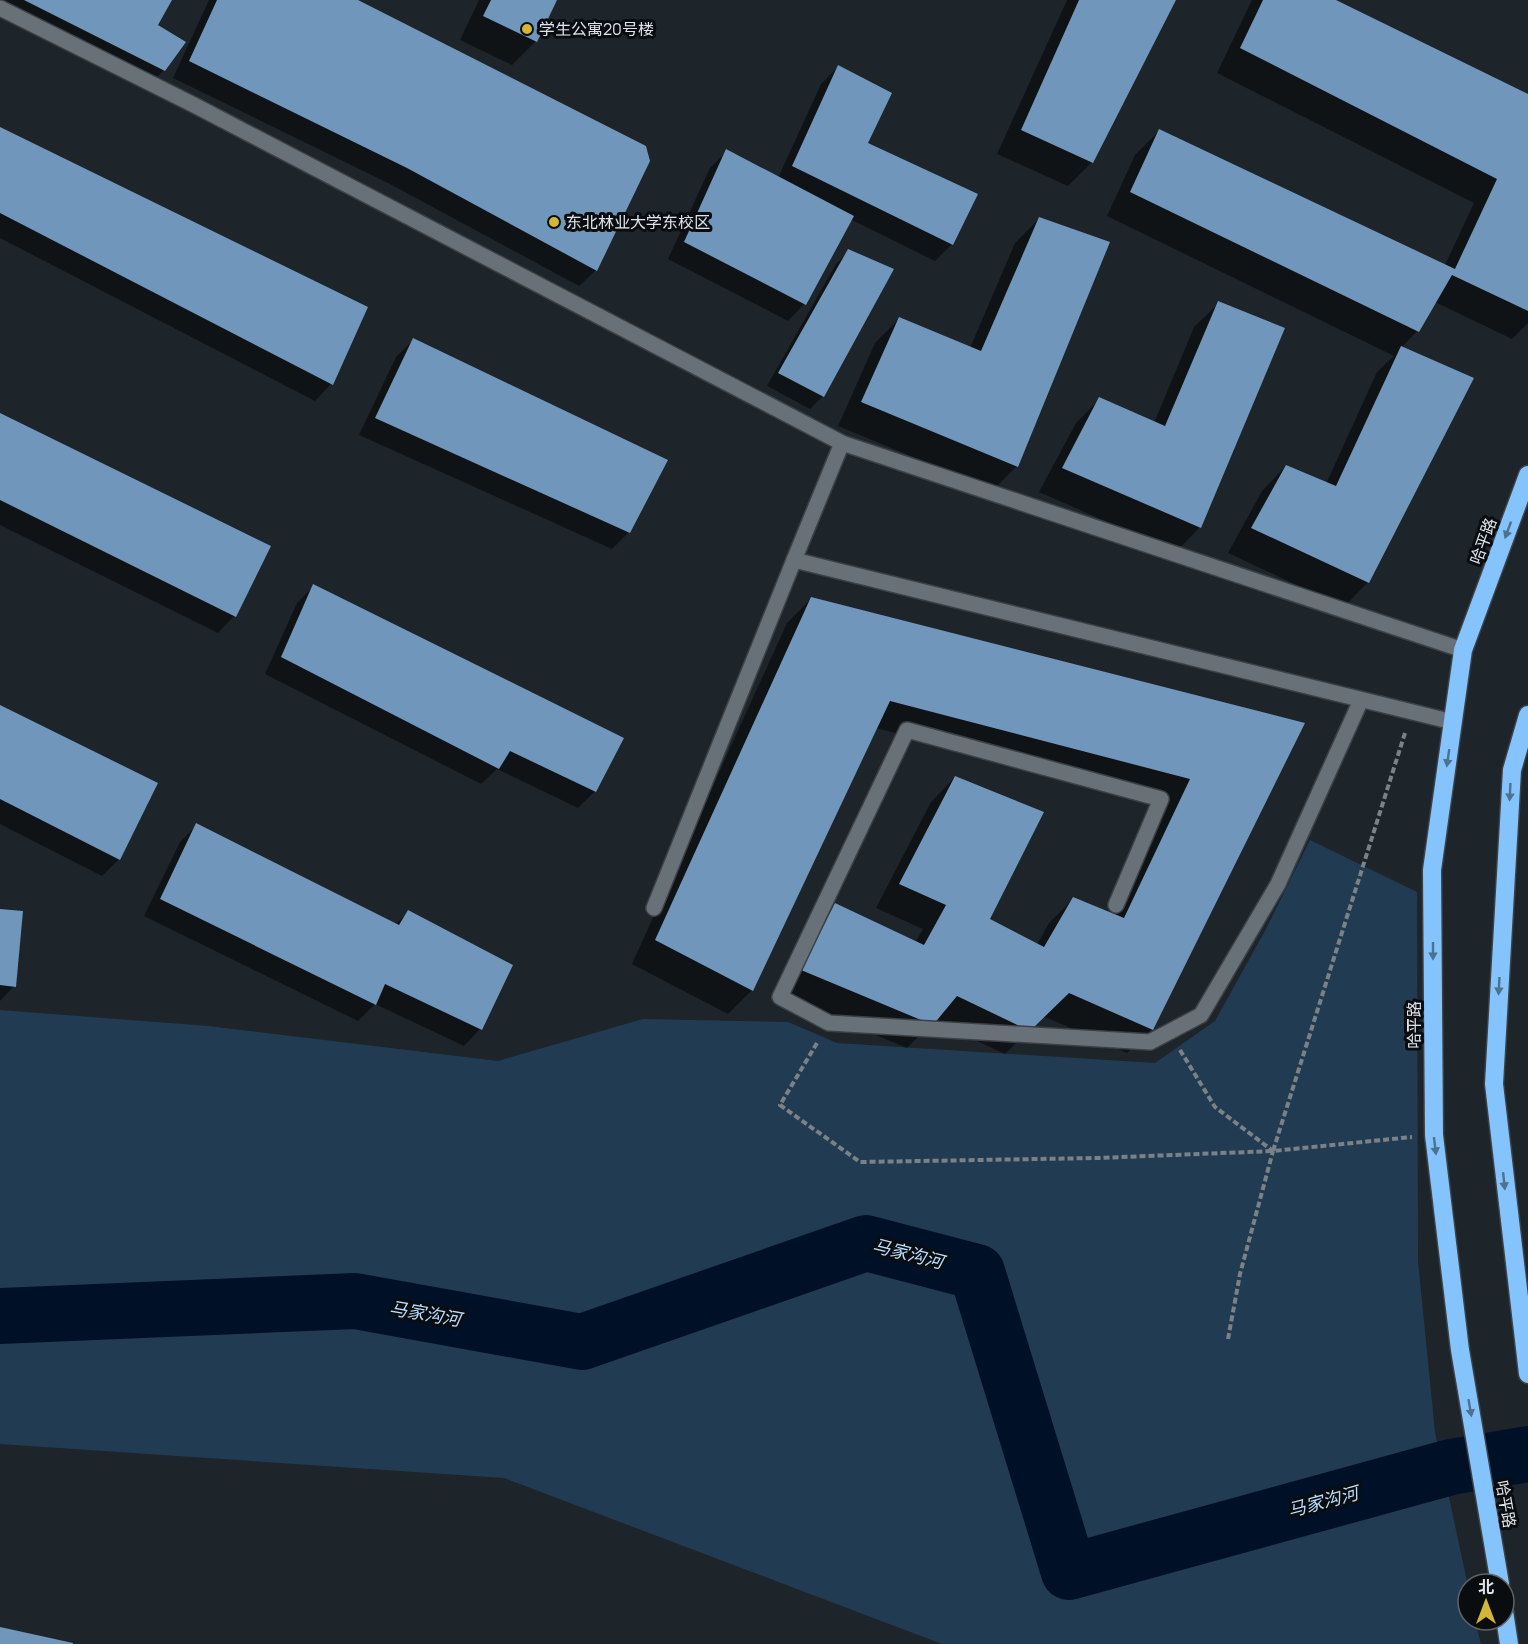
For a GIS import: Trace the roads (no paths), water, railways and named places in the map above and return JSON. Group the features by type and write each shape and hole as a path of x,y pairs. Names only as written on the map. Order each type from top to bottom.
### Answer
{"highway":[{"name":"哈平路","path":"1497,1572 1460,1350 1434,1135 1432,870 1463,650 1528,475"},
{"path":"1528,715 1512,770 1494,1084 1528,1374"}],"street":[{"path":"0,8 194,105 842,443 1463,650"},
{"path":"654,908 842,443"},
{"path":"794,560 1453,722"},
{"path":"1116,905 1161,799 907,730 780,997 829,1023 1150,1042 1202,1015 1278,884 1360,700"}],"waterway":[{"name":"马家沟河","path":"0,1316 355,1301 582,1342 866,1243 977,1272 1069,1572 1451,1467 1528,1454"}],"place":[{"name":"学生公寓20号楼","path":"527,29"},
{"name":"东北林业大学东校区","path":"554,222"}]}
